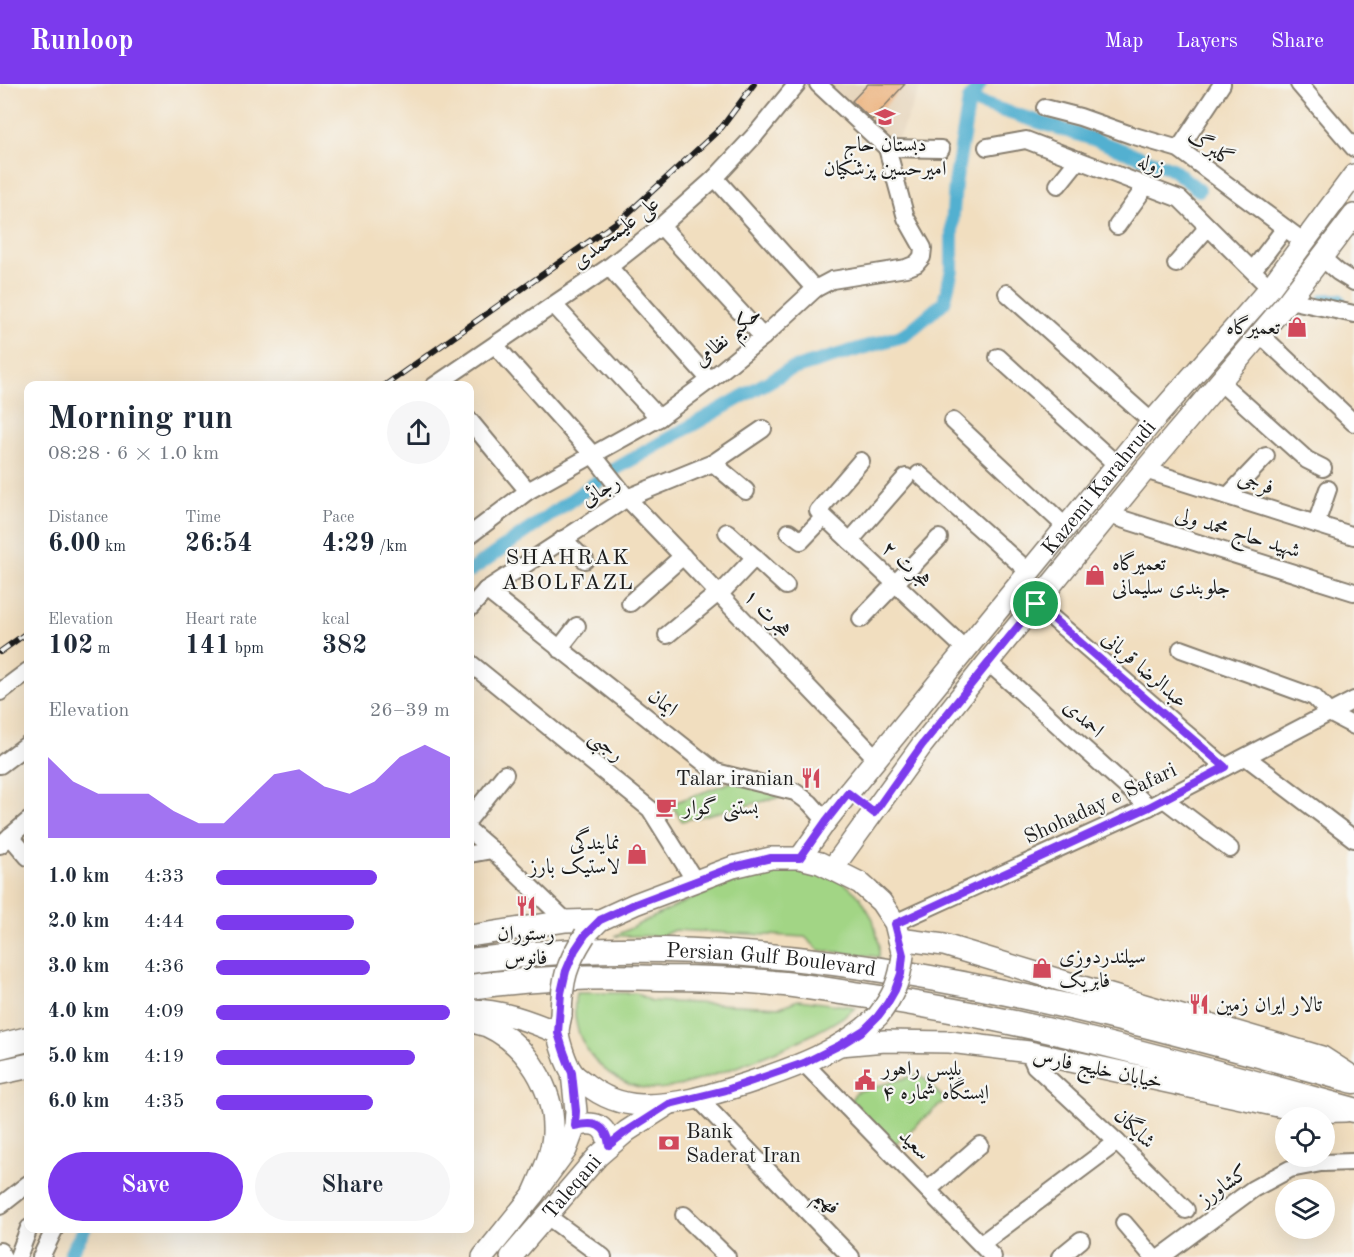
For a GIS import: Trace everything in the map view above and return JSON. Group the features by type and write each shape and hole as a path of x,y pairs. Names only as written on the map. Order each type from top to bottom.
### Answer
{"highway":[{"name":"Persian Gulf Boulevard","path":"474,960 509,956 635,949 709,951 875,968 1067,1005 1354,1079"},
{"name":"Persian Gulf Boulevard","path":"474,986 506,982 621,977 805,986 904,1001 1022,1024 1168,1059 1354,1110"},
{"path":"1,1044 24,1040"},
{"path":"0,1072 24,1067"}],"main road":[{"name":"Kazemi Karahrudi","path":"800,858 848,793 1152,422 1270,288 1354,175"},
{"name":"Kazemi Karahrudi","path":"832,869 922,745 988,662 1145,470 1289,300 1354,215"},
{"path":"848,793 874,813"},
{"path":"474,1010 560,1024 561,993 566,971 575,950 593,928 645,899 733,867 771,858 800,858 820,863 860,883 881,902 899,939 901,974 895,990 878,1016 864,1030 804,1063 698,1098 669,1104 638,1105 613,1100 594,1090 572,1073"},
{"path":"474,935 566,921 593,928"},
{"path":"899,939 944,945 1322,1057 1354,1079"},
{"path":"474,1022 505,1037 521,1050 543,1083 552,1117 553,1134 550,1149 533,1195"},
{"name":"Taleqani","path":"483,1257 566,1150 575,1126 576,1111 572,1073 564,1052 560,1024"},
{"name":"خیابان خلیج فارس","path":"840,1045 885,1041 950,1042 1029,1052 1306,1112 1354,1110"},
{"name":"Taleqani","path":"511,1257 609,1145 669,1104"},
{"path":"575,1126 585,1123 595,1124 608,1135 609,1145"}],"street":[{"name":"علی علیمحمدی","path":"443,381 609,267 661,226 715,178 756,134 797,84"},
{"path":"818,84 888,148 941,149"},
{"path":"1179,149 1222,84"},
{"path":"1299,84 1354,148"},
{"name":"گلبرگ","path":"1045,108 1179,149 1304,242"},
{"name":"زوله","path":"987,147 1026,140 1180,199 1270,288"},
{"name":"حکیم نظامی","path":"474,532 528,491 595,458 659,418 763,337 815,289 832,280 906,268 916,264 922,257 924,248 906,218 888,148"},
{"path":"1058,185 1078,160"},
{"path":"715,178 815,289"},
{"path":"1117,226 1146,186"},
{"path":"661,226 763,337"},
{"path":"1176,264 1208,227"},
{"path":"1253,270 1285,228"},
{"path":"1321,257 1354,282"},
{"path":"609,267 710,380"},
{"path":"1007,293 1152,422"},
{"path":"1289,300 1354,314"},
{"path":"554,304 659,418"},
{"path":"1260,334 1354,423"},
{"name":"هجرت ۱","path":"495,345 623,492 877,759"},
{"path":"998,357 1117,465"},
{"path":"1220,382 1307,460 1323,468"},
{"path":"953,421 1066,527"},
{"path":"474,426 528,491"},
{"name":"رجائی","path":"474,604 486,591 563,539 623,492 713,463 764,429"},
{"path":"1228,496 1266,456"},
{"path":"789,532 801,541 861,461"},
{"path":"713,463 746,491"},
{"name":"فرجی","path":"1145,470 1354,536"},
{"path":"850,541 913,475 1029,572"},
{"path":"1316,524 1328,489"},
{"name":"هجرت ۲","path":"821,514 965,649"},
{"name":"شهید حاج محمد ولی","path":"1109,515 1354,592"},
{"path":"727,532 786,586"},
{"path":"861,619 939,538"},
{"path":"563,539 585,560"},
{"path":"630,603 683,556"},
{"path":"667,635 719,594 755,557"},
{"name":"ایمان","path":"486,591 716,772 795,792 810,803 826,821"},
{"name":"عبدالرضا قربانی","path":"1036,604 1225,767"},
{"path":"559,649 577,626"},
{"path":"1181,649 1314,697 1329,713 1354,726"},
{"name":"احمدی","path":"988,662 1149,807"},
{"name":"رجبی","path":"474,666 650,809 695,881"},
{"path":"0,692 24,673"},
{"name":"Shohaday e Safari","path":"899,939 1354,700"},
{"path":"0,765 24,747"},
{"path":"1246,757 1354,839"},
{"path":"474,813 505,774"},
{"path":"1164,799 1230,849"},
{"path":"24,824 5,840 24,854"},
{"path":"474,834 566,921"},
{"path":"474,853 492,850"},
{"name":"شایگان","path":"1029,1052 1035,1066 1186,1210"},
{"name":"سعید","path":"804,1063 993,1257"},
{"name":"فهیم","path":"698,1098 851,1257"},
{"path":"981,1244 1117,1142"},
{"path":"928,1190 980,1145"},
{"name":"کشاورز","path":"1161,1257 1253,1189 1290,1169 1321,1163 1354,1162"},
{"path":"0,1206 24,1187"},
{"path":"684,1215 719,1254"},
{"path":"547,1216 603,1257"},
{"path":"1124,1223 1153,1257"},
{"path":"18,1257 27,1233"},
{"path":"41,1257 53,1233"},
{"path":"1060,1257 1081,1240"},
{"path":"0,1251 3,1257"}],"shaded area":[{"name":"دبستان حاج امیرحسین پزشکیان","path":"827,84 915,84 920,89 895,145"}],"green space":[{"path":"734,781 789,795 682,821 671,804"},
{"path":"804,868 841,880 860,897 873,919 879,944 879,957 819,950 805,937 674,930 661,936 615,936 723,886 768,872"},
{"path":"576,993 636,993 651,1001 780,1007 798,1000 856,1007 841,1019 763,1057 690,1083 653,1089 635,1086 618,1079 590,1054 577,1025"},
{"path":"920,1074 945,1100 894,1145 851,1100 856,1092"}],"building":[{"path":"868,84 905,84 872,120 852,101"}],"waterway":[{"path":"474,568 617,468 789,370 905,335 944,302 952,270 955,184 969,100 980,84"},
{"path":"969,100 1093,139 1172,169 1199,190"},
{"path":"1325,300 1339,300"},
{"path":"70,1257 82,1233"}],"railway":[{"path":"391,381 624,217 722,127 754,84"},
{"path":"0,652 24,635"}],"place":[{"name":"دبستان حاج امیرحسین پزشکیان","path":"885,117"},
{"name":"تعمیرگاه","path":"1297,327"},
{"name":"تعمیرگاه جلوبندی سلیمانی","path":"1095,575"},
{"name":"Talar iranian","path":"811,778"},
{"name":"بستنی گوار","path":"666,807"},
{"name":"نمایندگی لاستیک بارز","path":"637,854"},
{"name":"رستوران فانوس","path":"526,906"},
{"name":"سیلندردوزی فابریک","path":"1042,968"},
{"name":"تالار ایران زمین","path":"1199,1004"},
{"name":"پلیس راهور ایستگاه شماره ۴","path":"865,1080"},
{"name":"Bank Saderat Iran","path":"669,1143"}],"district":[{"name":"SHAHRAK ABOLFAZL","path":"568,569"}],"route":[{"path":"1036,604 1225,767 1149,807 895,924 903,955 901,974 895,990 878,1016 864,1030 840,1045 804,1063 762,1078 698,1098 669,1104 609,1145 608,1135 595,1124 585,1123 575,1126 576,1111 572,1073 558,1033 561,993 566,971 575,950 585,935 600,920 666,891 733,867 771,858 800,858 848,793 874,813 922,745 1036,604"}]}
